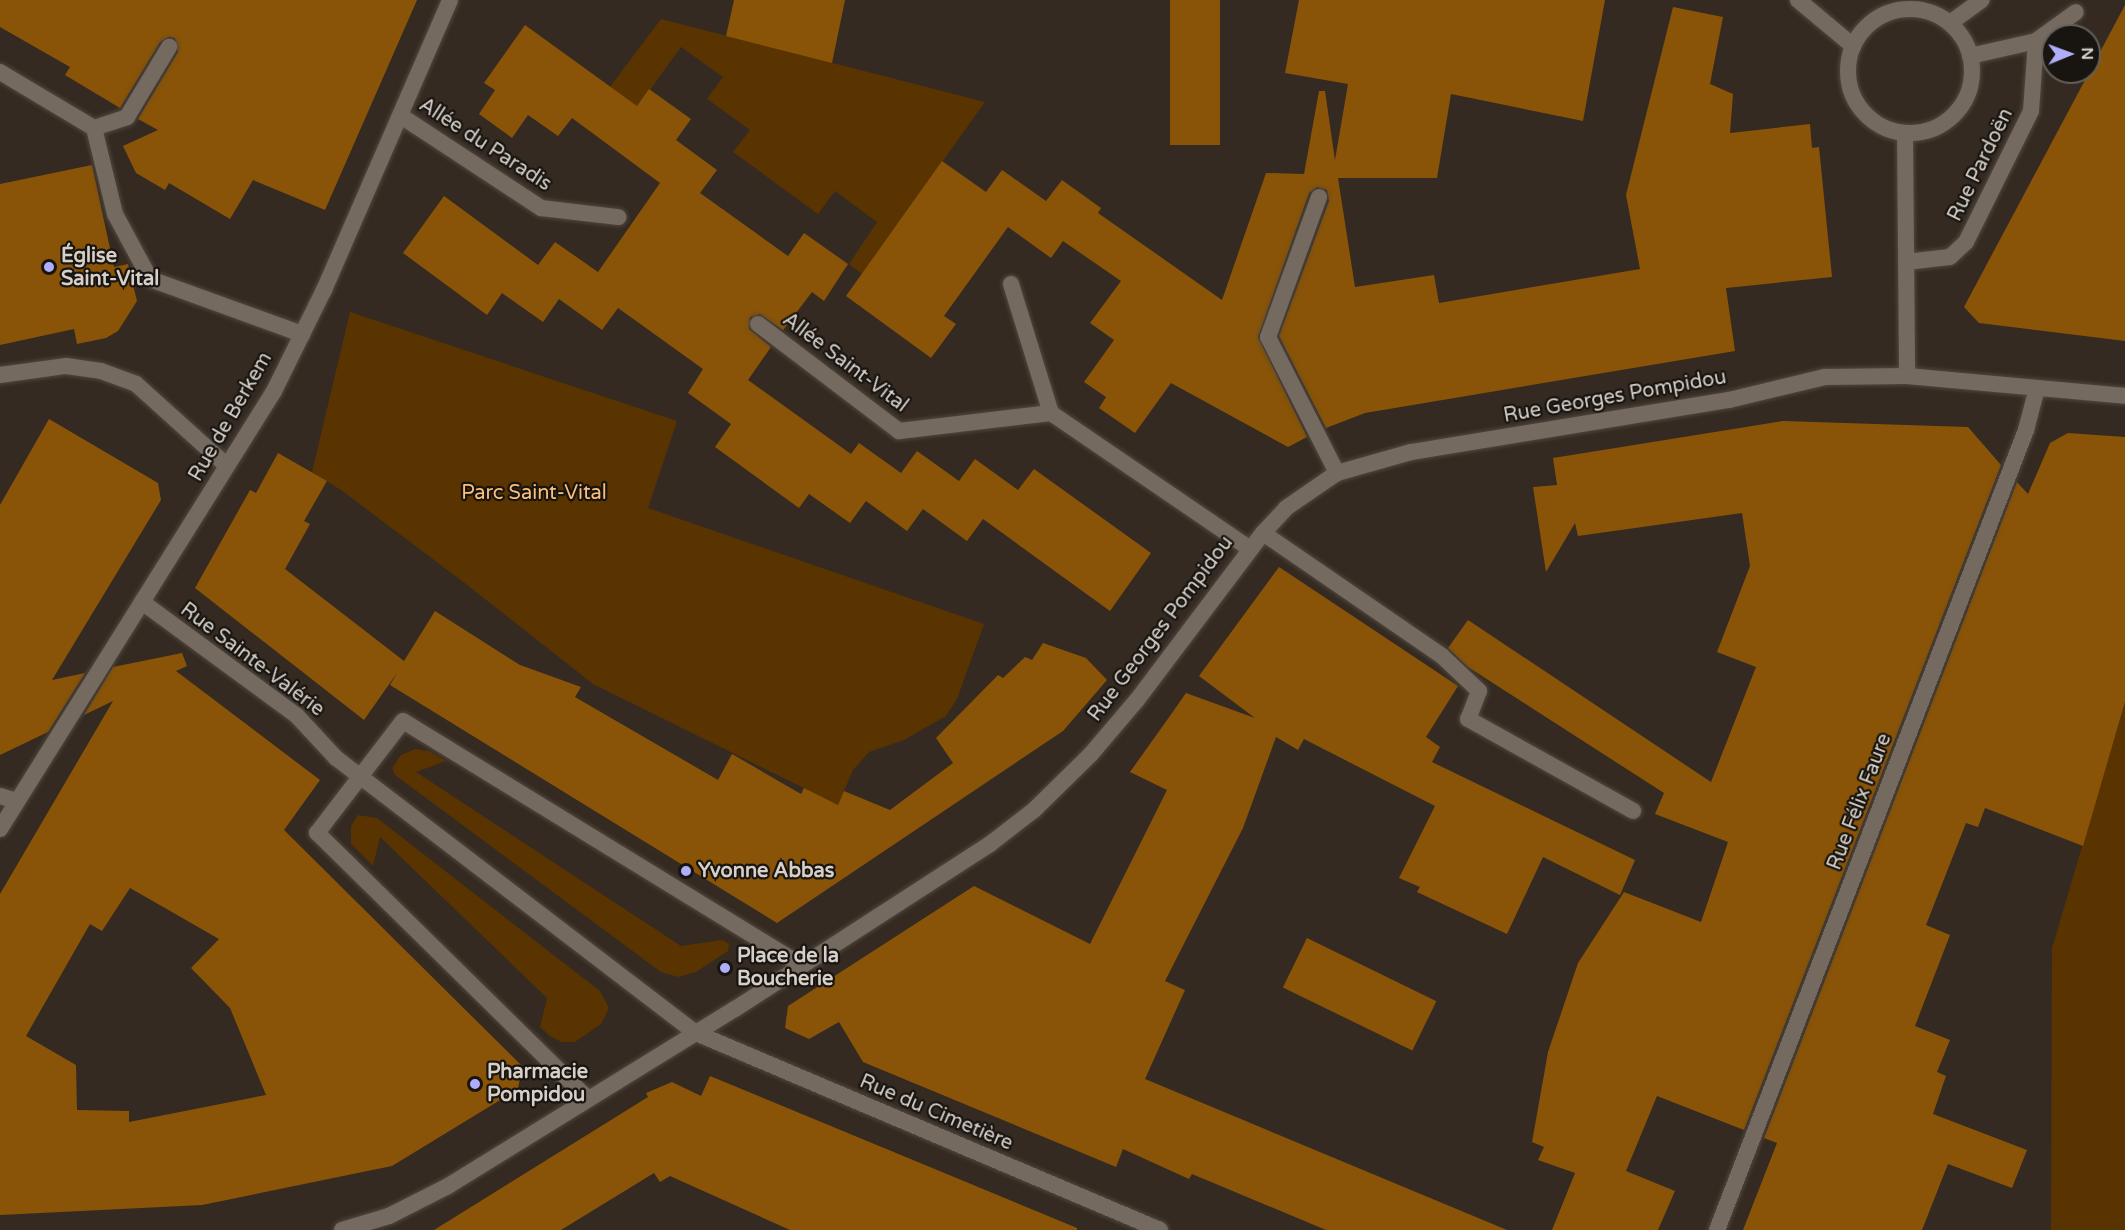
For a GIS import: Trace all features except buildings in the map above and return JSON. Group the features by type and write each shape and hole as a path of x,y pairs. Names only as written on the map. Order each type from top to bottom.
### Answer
{"street":[{"name":"Rue de Berkem","path":"0,829 273,391 302,334 401,116 450,0"},
{"path":"1798,0 1853,46"},
{"path":"1950,23 1982,0"},
{"path":"1922,10 1950,23 1970,56 1972,80 1958,111 1940,126 1905,133 1877,124 1857,103 1849,75 1853,46 1873,21 1891,12 1922,10"},
{"path":"1970,56 2036,41 2076,12"},
{"name":"Rue Pardoën","path":"1906,262 1950,257 1966,242 2031,111 2036,41"},
{"path":"94,128 127,117 169,47"},
{"path":"0,72 94,128 115,214 150,279 302,334"},
{"name":"Allée du Paradis","path":"401,116 541,208 618,217"},
{"path":"1905,133 1907,376"},
{"path":"1319,197 1268,337 1337,473"},
{"path":"1011,284 1051,413 1250,549"},
{"name":"Allée Saint-Vital","path":"758,324 899,431 1051,413"},
{"path":"0,375 66,366 101,371 136,384 227,466"},
{"name":"Rue Georges Pompidou","path":"342,1230 411,1206 696,1033 965,863 1062,784 1137,700 1263,532 1286,508 1337,473 1411,452 1729,400 1808,380 1907,376 2125,396"},
{"name":"Rue Félix Faure","path":"1717,1230 2026,430 2037,388"},
{"path":"1263,532 1442,656 1479,692 1468,719 1634,811"},
{"name":"Rue Sainte-Valérie","path":"142,602 297,716 336,758 361,777"},
{"path":"588,1099 317,833 404,721 801,966"},
{"path":"361,777 696,1033"},
{"path":"0,796 16,801"},
{"name":"Rue du Cimetière","path":"696,1033 1160,1230"}],"green space":[{"path":"661,19 985,102 862,274 849,264 877,222 835,191 818,214 733,152 750,130 707,99 723,77 681,47 626,123 597,104"},
{"name":"Parc Saint-Vital","path":"350,312 677,421 648,508 984,624 957,699 946,716 904,740 869,752 853,770 838,805 593,684 466,584 341,490 312,472"},
{"path":"2125,702 2125,1230 2051,1230 2052,948"},
{"path":"415,749 429,751 446,761 416,772 681,946 723,940 729,944 728,951 696,972 678,977 661,972 395,775 392,768 401,755"},
{"path":"358,815 377,818 600,991 609,1008 601,1024 575,1042 561,1042 550,1036 540,1027 547,998 380,837 373,866 351,844 351,826"}],"place":[{"name":"Église Saint-Vital","path":"49,267"},
{"name":"Yvonne Abbas","path":"686,871"},
{"name":"Place de la Boucherie","path":"725,968"},
{"name":"Pharmacie Pompidou","path":"475,1084"}]}
